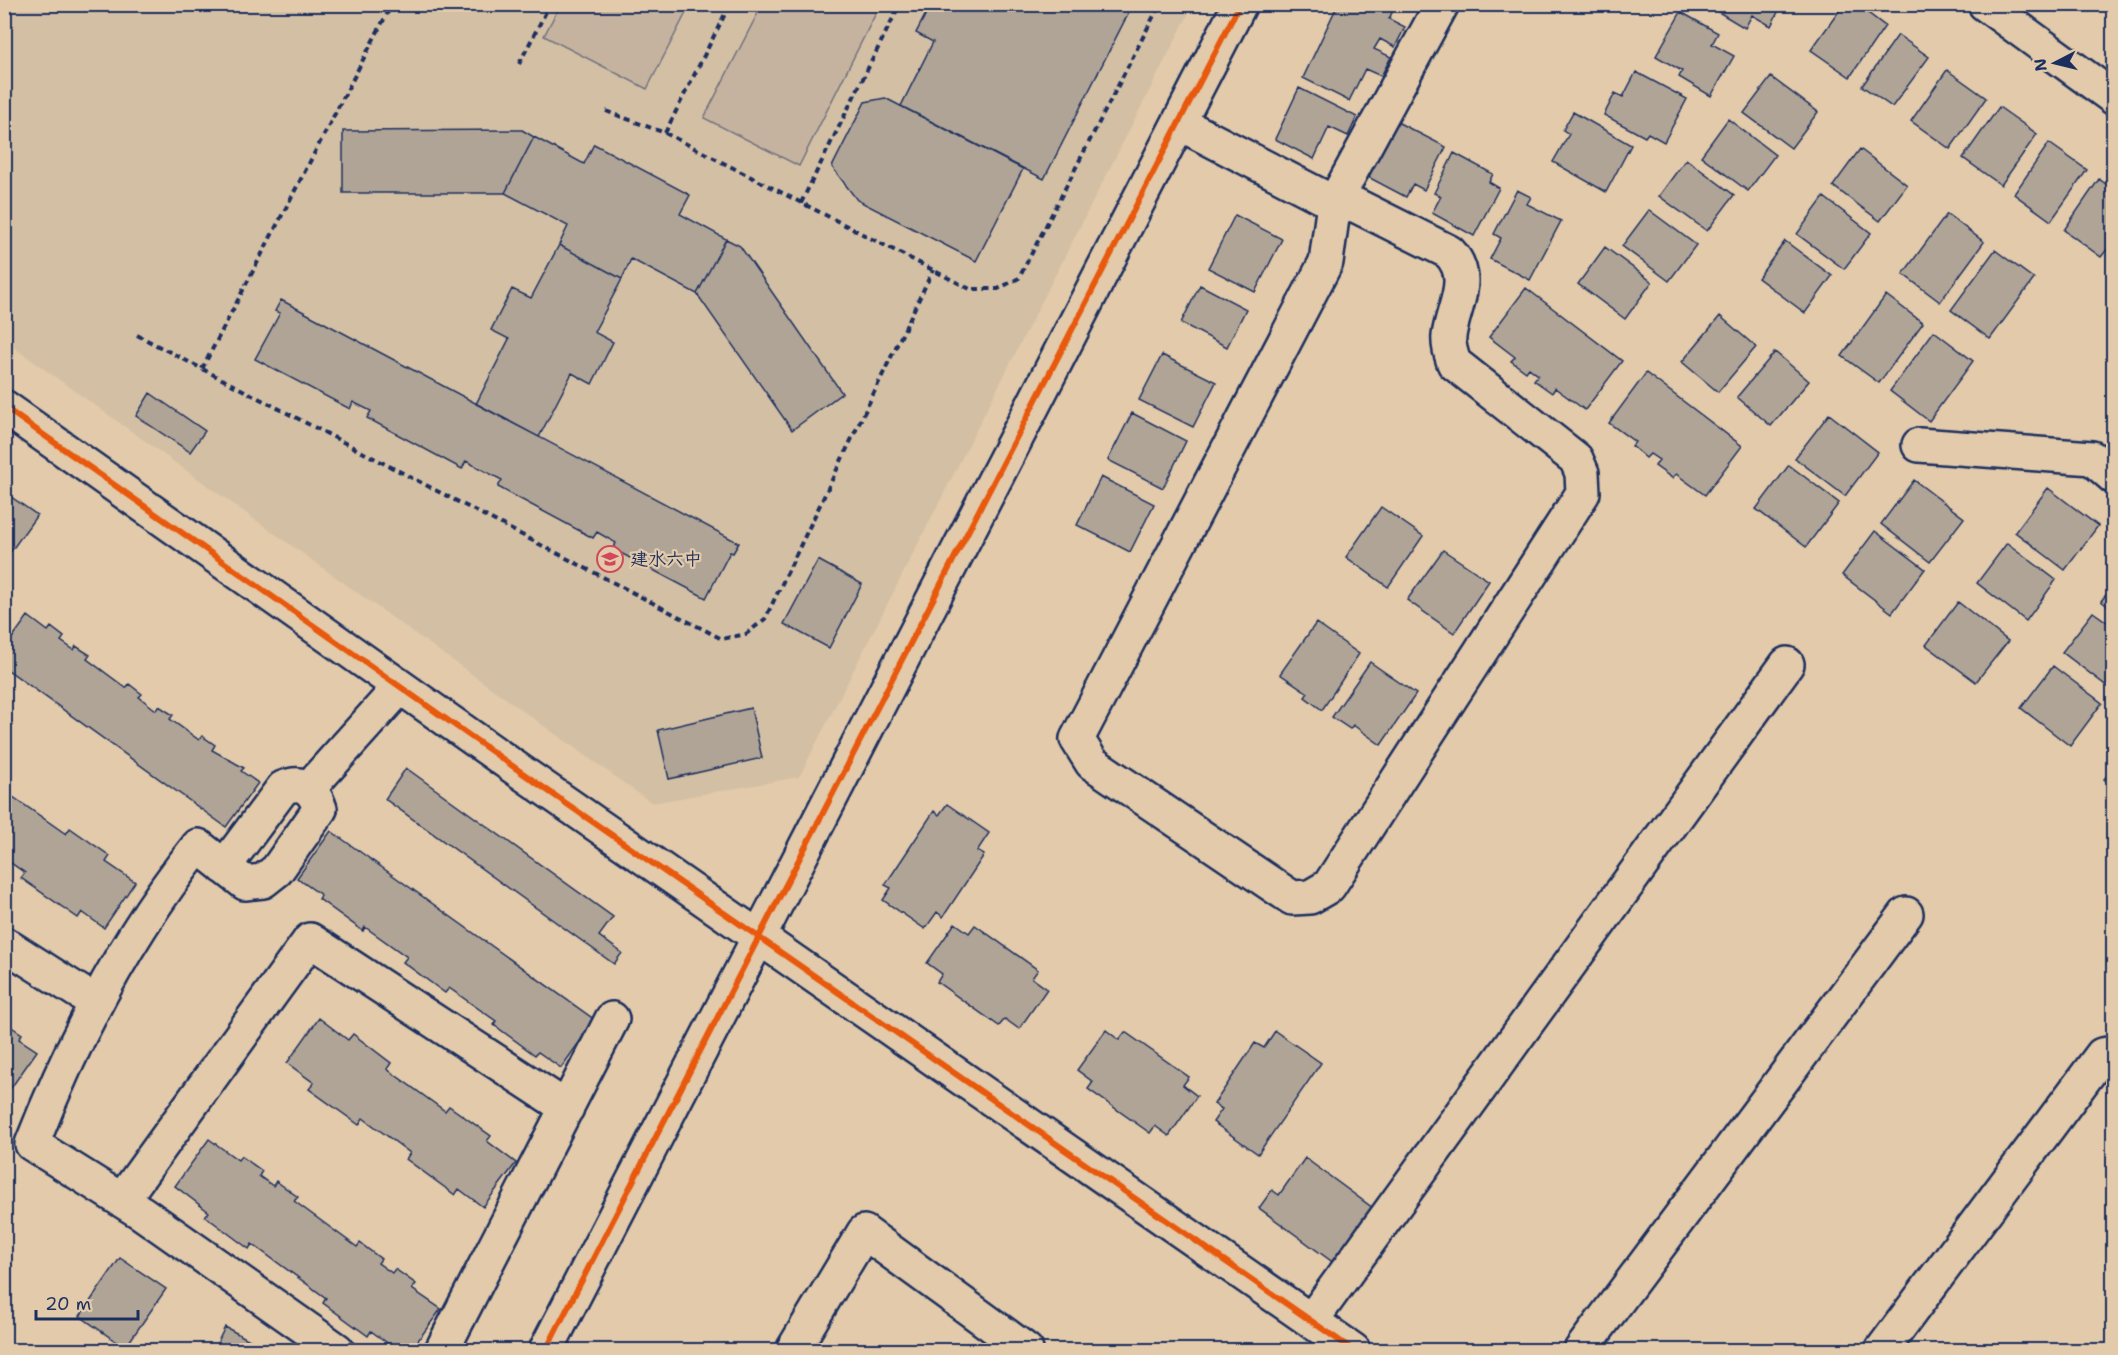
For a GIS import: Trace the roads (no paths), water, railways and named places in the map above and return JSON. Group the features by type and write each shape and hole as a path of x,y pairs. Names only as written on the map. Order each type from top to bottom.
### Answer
{"street":[{"path":"546,1350 1240,4"},
{"path":"1179,123 1334,203 1355,205 1449,252 1455,259 1463,282 1449,335 1454,363 1576,459 1582,473 1583,493 1329,886 1310,897 1292,898 1092,763 1077,739 1326,262 1334,203 1442,4"},
{"path":"1985,4 2114,98"},
{"path":"4,407 759,938 1353,1350"},
{"path":"1919,445 2092,458 2114,477"},
{"path":"1311,1321 1787,664"},
{"path":"309,788 400,687"},
{"path":"224,867 283,788 291,784 309,788 315,794 320,809 277,870 263,881 245,883 224,867 198,846 150,911 95,1002 51,1096 32,1144 122,1200 337,1350"},
{"path":"1581,1350 1906,914"},
{"path":"122,1200 310,940 567,1108"},
{"path":"4,944 95,1002"},
{"path":"442,1350 612,1019"},
{"path":"1882,1350 2102,1055 2114,1053"},
{"path":"793,1350 864,1232 1026,1350"}],"place":[{"name":"建水六中","path":"610,559"}]}
